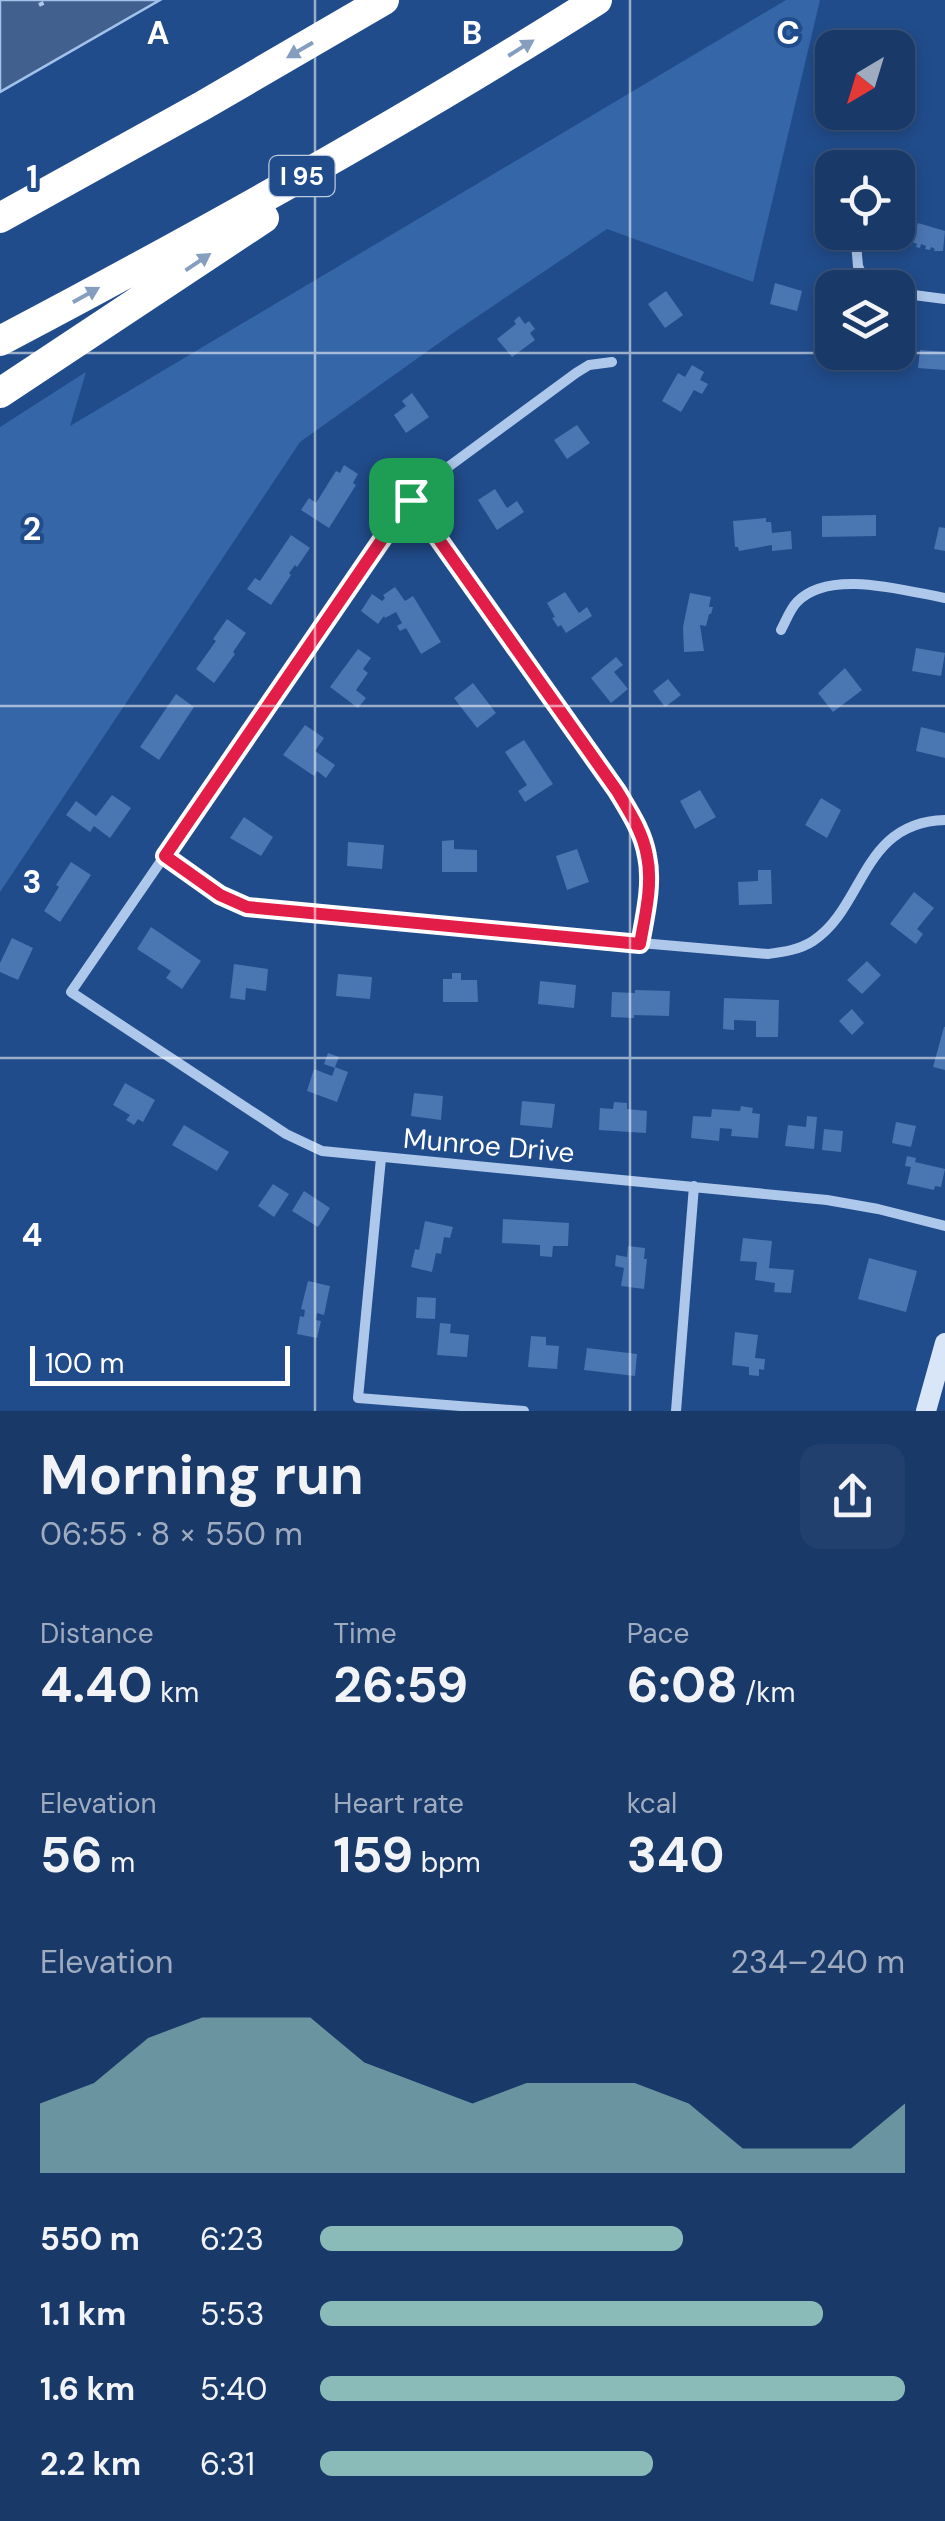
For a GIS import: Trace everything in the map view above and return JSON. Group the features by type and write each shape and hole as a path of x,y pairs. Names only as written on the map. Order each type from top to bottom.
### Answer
{"highway":[{"path":"0,218 384,0"},
{"name":"I 95","path":"0,341 254,204 598,0"},
{"path":"0,393 486,69"}],"main road":[{"path":"926,1411 939,1386 945,1343"}],"street":[{"path":"915,295 945,299"},
{"path":"612,362 589,365 576,373 452,463 411,500 165,856 220,895 247,907 754,954 798,949 812,942 832,923 890,840 919,824 945,820"},
{"path":"411,500 636,823 648,857 648,894 640,944"},
{"path":"781,630 798,601 828,584 880,586 945,598"},
{"name":"Munroe Drive","path":"165,856 72,992 304,1144 322,1151 380,1158 827,1200 945,1226"},
{"path":"380,1158 358,1398 524,1411"},
{"path":"676,1411 694,1186"}],"path":[{"path":"39,5 50,0"}],"shaded area":[{"path":"0,0 160,0 0,92"},
{"path":"786,0 820,0 753,282 607,229 300,442 0,892 0,427 86,372 70,426"}],"building":[{"path":"918,223 945,231 943,251 925,249 921,244 916,247"},
{"path":"775,283 802,291 797,311 770,304"},
{"path":"666,291 683,315 665,328 648,304"},
{"path":"519,316 535,329 530,333 535,340 512,357 497,339 516,324"},
{"path":"920,350 945,352 945,370 918,368"},
{"path":"692,365 704,372 700,380 708,384 702,394 694,390 681,412 662,401 678,373 685,377"},
{"path":"412,393 429,417 406,433 394,415 406,406 402,401"},
{"path":"577,425 590,443 567,459 554,440"},
{"path":"344,465 358,474 353,483 356,485 329,528 301,510 309,498 316,503"},
{"path":"495,489 507,508 517,501 524,512 497,530 478,500"},
{"path":"876,515 876,536 822,537 822,516"},
{"path":"766,518 766,522 771,522 772,533 791,531 792,549 772,551 772,545 739,551 735,547 733,521"},
{"path":"939,527 945,528 945,551 934,549"},
{"path":"291,535 310,548 289,573 271,605 247,589 255,578 260,581"},
{"path":"395,587 405,601 413,596 441,642 421,654 406,628 400,631 397,626 402,623 396,612 384,616 378,624 361,611 372,594 382,601 383,595"},
{"path":"565,592 579,613 587,607 592,616 566,633 552,618 555,617 547,603"},
{"path":"690,593 711,597 711,614 706,626 700,625 704,651 684,652 683,627"},
{"path":"227,619 246,633 214,683 196,669"},
{"path":"916,648 945,653 941,676 912,671"},
{"path":"358,649 371,658 363,669 368,673 356,690 366,698 358,708 330,687"},
{"path":"616,657 623,665 614,672 628,689 611,703 591,678"},
{"path":"845,668 862,690 833,712 818,693"},
{"path":"668,679 681,695 665,707 653,691"},
{"path":"473,683 496,713 477,728 454,698"},
{"path":"176,694 194,707 159,760 140,747"},
{"path":"305,725 324,738 315,751 335,765 326,778 317,771 314,776 283,755"},
{"path":"921,727 945,733 945,758 916,751"},
{"path":"524,740 553,784 525,802 518,791 527,785 505,752"},
{"path":"700,790 716,817 695,829 680,801"},
{"path":"112,795 131,808 110,838 94,826 90,832 66,815 76,801 96,816"},
{"path":"821,798 841,810 827,838 805,825"},
{"path":"244,817 273,837 261,856 230,838"},
{"path":"454,840 454,849 477,850 477,872 442,872 442,841"},
{"path":"348,842 384,845 382,869 347,866"},
{"path":"577,849 589,882 567,890 556,856"},
{"path":"71,862 91,875 60,922 44,911"},
{"path":"758,870 771,870 772,904 739,905 738,882 758,881"},
{"path":"914,892 934,908 917,929 923,934 916,944 890,924"},
{"path":"151,927 201,961 182,989 166,978 171,971 137,949"},
{"path":"12,938 33,948 18,980 0,972"},
{"path":"867,961 881,975 862,994 847,980"},
{"path":"234,964 268,969 266,991 246,988 245,1000 230,998"},
{"path":"452,973 461,973 461,980 477,980 478,1002 443,1002 443,979 452,979"},
{"path":"338,974 372,977 370,999 336,996"},
{"path":"540,981 576,985 574,1008 538,1004"},
{"path":"670,991 669,1016 611,1017 612,992"},
{"path":"724,998 779,1000 778,1037 756,1037 756,1021 734,1020 734,1030 723,1029"},
{"path":"852,1009 864,1023 852,1035 839,1021"},
{"path":"945,1027 945,1070 933,1067"},
{"path":"328,1053 339,1057 335,1067 348,1072 337,1102 307,1091 314,1069 332,1076 335,1068 324,1064"},
{"path":"125,1083 155,1100 143,1122 138,1119 134,1125 126,1120 130,1115 113,1105"},
{"path":"414,1093 443,1096 441,1120 411,1116"},
{"path":"522,1101 555,1104 552,1128 520,1125"},
{"path":"614,1102 627,1103 627,1109 647,1111 646,1133 599,1130 600,1108 613,1109"},
{"path":"741,1106 760,1114 758,1138 731,1136 732,1129 720,1128 719,1141 691,1138 693,1116 711,1117 712,1109 740,1111"},
{"path":"807,1116 817,1117 814,1149 785,1146 788,1125 806,1127"},
{"path":"896,1122 916,1126 911,1147 892,1143"},
{"path":"184,1125 229,1152 217,1171 172,1145"},
{"path":"824,1129 843,1131 841,1152 822,1150"},
{"path":"907,1156 916,1158 915,1162 945,1169 941,1187 935,1186 934,1190 907,1184 911,1167 905,1166"},
{"path":"273,1184 289,1194 274,1217 258,1206"},
{"path":"304,1191 330,1208 318,1227 292,1211"},
{"path":"503,1219 569,1223 568,1246 553,1246 552,1257 540,1256 540,1245 502,1243"},
{"path":"425,1221 453,1227 450,1238 444,1237 441,1254 436,1253 432,1272 411,1267"},
{"path":"743,1238 772,1241 769,1268 794,1270 791,1293 774,1292 775,1283 755,1280 757,1262 740,1261"},
{"path":"628,1246 645,1248 644,1289 621,1286 624,1268 615,1266 616,1255 627,1257"},
{"path":"869,1258 917,1271 906,1312 858,1299"},
{"path":"308,1281 330,1286 324,1315 317,1313 316,1320 321,1321 317,1338 297,1334 300,1316 304,1317 305,1310 301,1309"},
{"path":"417,1297 436,1298 435,1319 416,1318"},
{"path":"440,1323 451,1324 450,1333 469,1335 467,1357 437,1355"},
{"path":"735,1332 758,1335 755,1358 765,1359 759,1376 749,1375 749,1367 732,1365"},
{"path":"531,1336 546,1337 546,1345 559,1346 557,1369 528,1367"},
{"path":"587,1348 637,1354 635,1376 584,1370"}],"route":[{"path":"411,500 636,823 648,857 648,894 640,944 262,910 220,895 165,856 411,500"}]}
